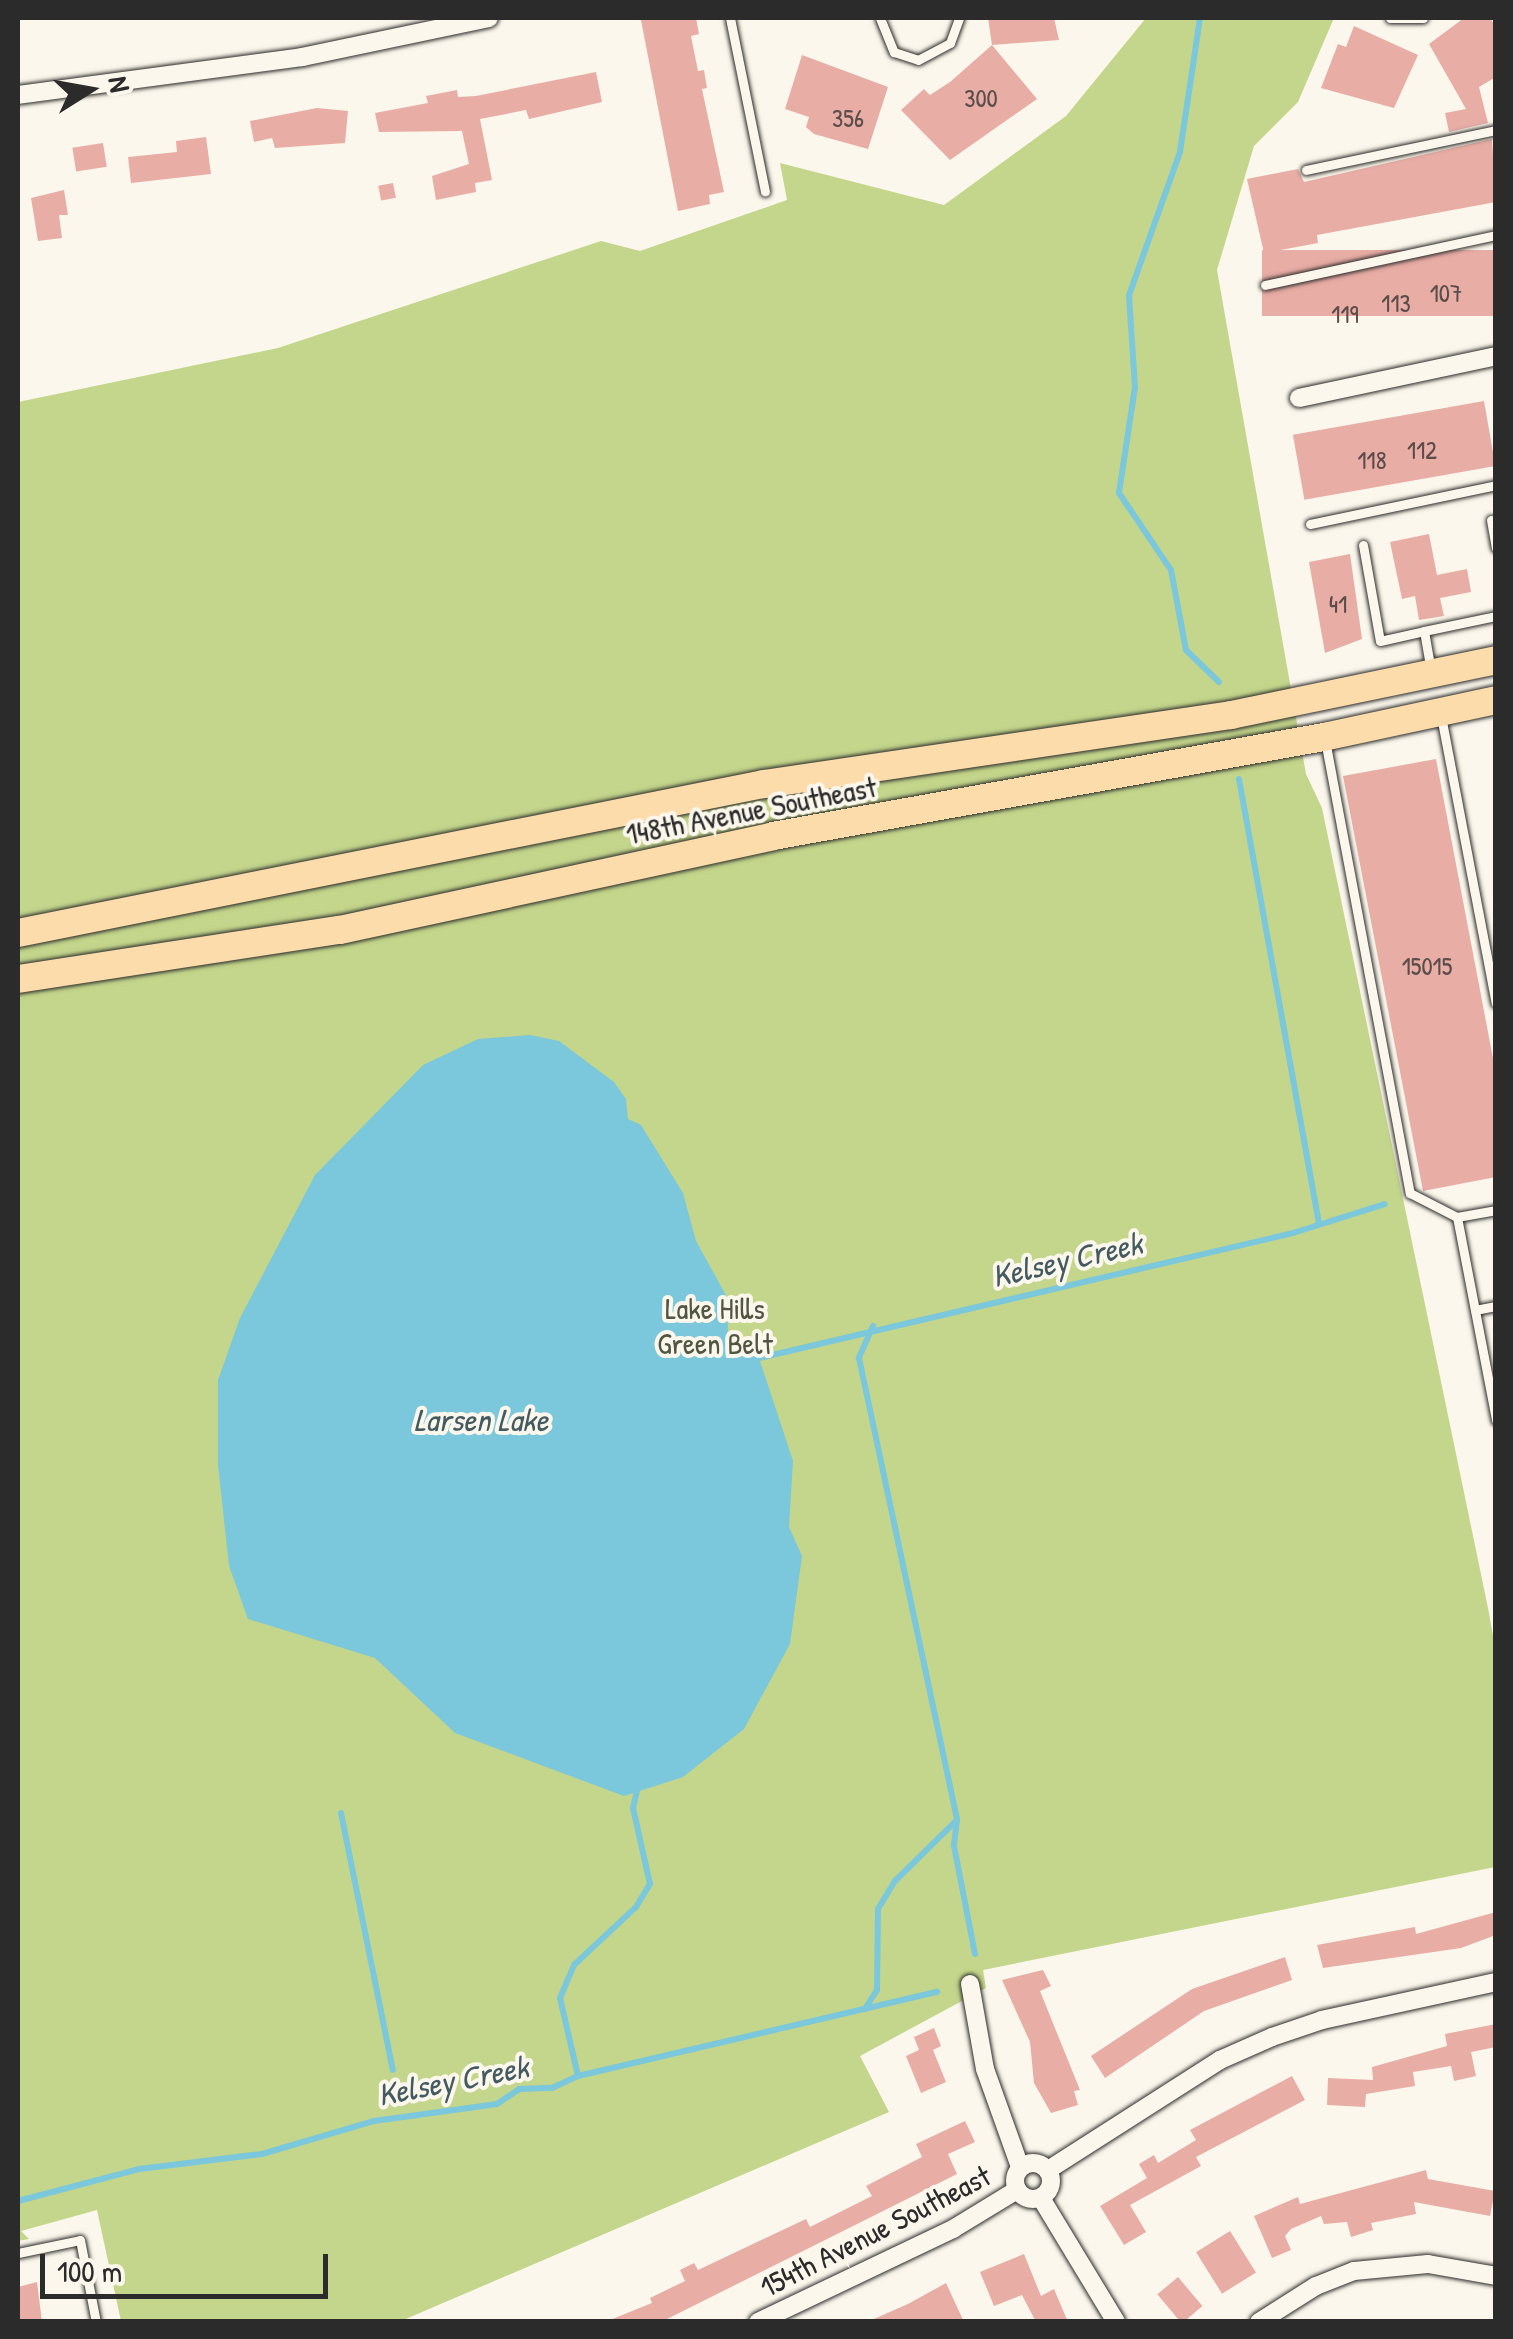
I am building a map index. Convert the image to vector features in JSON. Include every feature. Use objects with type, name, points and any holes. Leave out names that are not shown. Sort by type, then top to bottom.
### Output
[{"type":"main road","name":"148th Avenue Southeast","points":[[18,933],[223,897],[653,805],[1231,715],[1496,660]]},
{"type":"main road","name":"148th Avenue Southeast","points":[[18,978],[340,930],[934,809],[1324,738],[1496,700]]},
{"type":"main road","points":[[934,809],[917,795],[916,783],[948,760]]},
{"type":"main road","points":[[188,954],[229,938],[236,916],[223,897]]},
{"type":"street","points":[[18,95],[302,57],[489,18]]},
{"type":"street","points":[[1299,398],[1496,356]]},
{"type":"street","points":[[1048,2170],[1220,2060],[1272,2038],[1322,2020],[1496,1982]]},
{"type":"street","points":[[970,1984],[984,2069],[1020,2167],[1017,2190],[1041,2198],[1116,2322]]},
{"type":"street","points":[[1020,2167],[1038,2163],[1048,2170],[1052,2183],[1041,2198]]},
{"type":"street","name":"154th Avenue Southeast","points":[[758,2322],[952,2228],[1017,2190]]},
{"type":"street","points":[[1259,2322],[1316,2286],[1354,2271],[1428,2264],[1496,2276]]},
{"type":"lane","points":[[730,18],[765,191]]},
{"type":"lane","points":[[880,18],[894,52],[918,60],[950,43],[958,18]]},
{"type":"lane","points":[[1390,18],[1424,18]]},
{"type":"lane","points":[[1306,170],[1496,130]]},
{"type":"lane","points":[[1266,285],[1496,236]]},
{"type":"lane","points":[[1310,524],[1496,486]]},
{"type":"lane","points":[[1490,520],[1496,548]]},
{"type":"lane","points":[[1363,544],[1380,641],[1496,616]]},
{"type":"lane","points":[[1424,632],[1431,674]]},
{"type":"lane","points":[[1441,712],[1496,1003]]},
{"type":"lane","points":[[1324,738],[1410,1193],[1457,1217],[1496,1210]]},
{"type":"lane","points":[[1457,1217],[1496,1420]]},
{"type":"lane","points":[[1475,1310],[1496,1306]]},
{"type":"lane","points":[[18,2253],[80,2240],[96,2322]]},
{"type":"green space","name":"Lake Hills Green Belt","points":[[1146,18],[1334,18],[1298,102],[1254,146],[1217,270],[1306,774],[1322,808],[1496,1652],[1495,1867],[983,1970],[986,1988],[860,2056],[889,2112],[401,2321],[121,2321],[97,2210],[21,2231],[29,2239],[18,2241],[18,402],[278,348],[601,241],[640,251],[787,200],[780,163],[944,205],[1066,116]]},
{"type":"water","name":"Larsen Lake","points":[[530,1035],[559,1041],[614,1082],[626,1099],[628,1119],[641,1125],[683,1193],[696,1241],[727,1297],[728,1332],[759,1358],[793,1461],[789,1527],[802,1556],[790,1644],[744,1729],[683,1777],[624,1796],[455,1733],[375,1658],[248,1619],[229,1566],[218,1465],[218,1380],[240,1318],[315,1175],[423,1065],[478,1039]]},
{"type":"building","points":[[696,18],[699,34],[691,36],[698,71],[704,70],[707,88],[702,89],[724,192],[709,195],[710,204],[678,211],[641,20]]},
{"type":"building","points":[[988,18],[1054,18],[1059,40],[992,45]]},
{"type":"building","points":[[1464,18],[1490,18],[1496,27],[1496,77],[1479,87],[1488,123],[1449,132],[1445,113],[1466,109],[1429,44]]},
{"type":"building","points":[[1354,26],[1418,55],[1394,108],[1321,88],[1338,44],[1346,47]]},
{"type":"building","points":[[992,45],[1037,99],[950,160],[901,110],[924,89],[930,95],[950,82]]},
{"type":"building","points":[[802,55],[888,87],[868,149],[814,134],[806,127],[809,117],[785,109]]},
{"type":"building","points":[[596,72],[602,102],[529,119],[526,110],[480,119],[492,180],[475,183],[476,192],[436,200],[432,176],[469,164],[462,131],[379,132],[375,113],[428,103],[426,96],[457,90],[458,97],[476,96]]},
{"type":"building","points":[[317,108],[348,111],[345,143],[275,148],[272,138],[254,142],[250,121]]},
{"type":"building","points":[[206,137],[211,174],[131,183],[128,157],[177,152],[176,141]]},
{"type":"building","points":[[1492,139],[1496,202],[1317,235],[1318,243],[1264,253],[1247,179],[1298,169],[1304,182]]},
{"type":"building","points":[[103,143],[107,167],[76,172],[72,148]]},
{"type":"building","points":[[393,183],[396,198],[381,201],[378,186]]},
{"type":"building","points":[[64,190],[68,215],[59,215],[62,238],[38,241],[31,198]]},
{"type":"building","points":[[1262,250],[1496,250],[1496,316],[1262,316]]},
{"type":"building","points":[[1484,401],[1495,466],[1304,500],[1293,435]]},
{"type":"building","points":[[1429,534],[1437,575],[1467,569],[1471,592],[1440,598],[1444,616],[1419,620],[1415,596],[1402,599],[1390,542]]},
{"type":"building","points":[[1350,554],[1362,639],[1325,653],[1309,562]]},
{"type":"building","points":[[1436,759],[1496,1074],[1496,1177],[1423,1191],[1343,776]]},
{"type":"building","points":[[1496,1912],[1496,1935],[1461,1948],[1323,1968],[1317,1945],[1415,1927],[1416,1934]]},
{"type":"building","points":[[1285,1957],[1292,1980],[1204,2011],[1105,2078],[1091,2056],[1192,1989]]},
{"type":"building","points":[[1043,1970],[1051,1986],[1040,1991],[1080,2090],[1074,2091],[1078,2105],[1051,2113],[1034,2083],[1030,2042],[1002,1980]]},
{"type":"building","points":[[1496,2024],[1496,2047],[1471,2052],[1476,2076],[1454,2081],[1451,2066],[1413,2072],[1415,2086],[1366,2094],[1365,2107],[1327,2105],[1328,2078],[1373,2080],[1372,2067],[1447,2046],[1445,2034]]},
{"type":"building","points":[[934,2028],[941,2046],[933,2050],[946,2082],[921,2093],[906,2056],[919,2050],[914,2037]]},
{"type":"building","points":[[1292,2076],[1305,2100],[1196,2157],[1201,2166],[1130,2205],[1146,2232],[1124,2245],[1100,2206],[1147,2178],[1139,2164],[1154,2155],[1158,2163],[1196,2140],[1190,2130]]},
{"type":"building","points":[[965,2121],[975,2142],[948,2154],[957,2174],[661,2322],[605,2322],[652,2303],[650,2298],[685,2281],[680,2270],[694,2263],[698,2270],[806,2219],[810,2227],[872,2196],[866,2186],[922,2157],[916,2144]]},
{"type":"building","points":[[1426,2170],[1428,2179],[1495,2191],[1490,2216],[1414,2202],[1416,2214],[1371,2223],[1373,2230],[1351,2237],[1347,2222],[1324,2224],[1321,2216],[1291,2229],[1285,2236],[1291,2250],[1272,2258],[1254,2216],[1298,2197],[1300,2204]]},
{"type":"building","points":[[1230,2231],[1256,2273],[1222,2294],[1196,2252]]},
{"type":"building","points":[[1024,2254],[1041,2296],[1054,2289],[1068,2322],[1036,2322],[1022,2295],[994,2306],[980,2272]]},
{"type":"building","points":[[1178,2277],[1202,2306],[1181,2322],[1157,2294]]},
{"type":"building","points":[[37,2282],[42,2322],[18,2322],[18,2287]]},
{"type":"building","points":[[946,2283],[964,2322],[867,2322],[908,2304]]},
{"type":"waterway","points":[[1200,18],[1180,152],[1129,295],[1135,387],[1119,493],[1171,570],[1186,650],[1219,682]]},
{"type":"waterway","points":[[1239,779],[1319,1223]]},
{"type":"waterway","name":"Kelsey Creek","points":[[759,1358],[1293,1233],[1385,1204]]},
{"type":"waterway","points":[[873,1326],[859,1358],[957,1820],[954,1846],[975,1954]]},
{"type":"waterway","name":"Kelsey Creek","points":[[18,2201],[139,2169],[262,2154],[374,2121],[497,2104],[519,2089],[552,2088],[578,2076],[560,1998],[574,1965],[636,1907],[650,1884],[633,1808],[638,1787]]},
{"type":"waterway","points":[[341,1813],[393,2070]]},
{"type":"waterway","points":[[865,2009],[877,1990],[878,1909],[895,1881],[956,1821]]},
{"type":"waterway","points":[[578,2076],[937,1992]]}]
